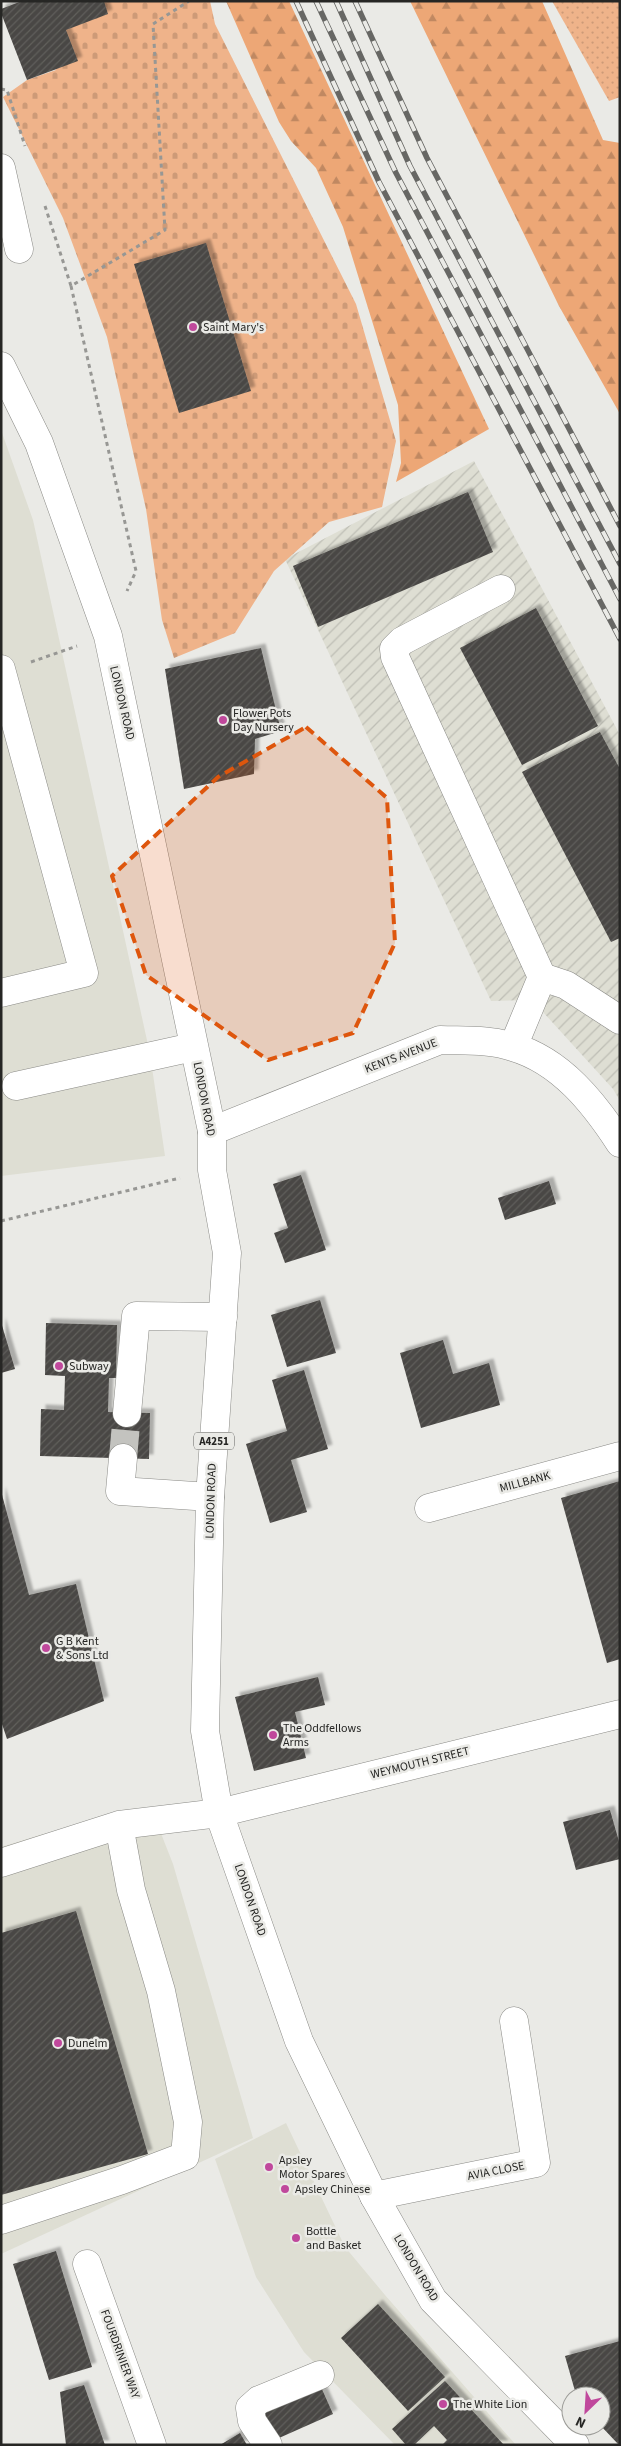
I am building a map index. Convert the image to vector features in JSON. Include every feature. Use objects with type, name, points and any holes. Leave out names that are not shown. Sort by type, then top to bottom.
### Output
[{"type":"main road","points":[[2,169],[19,249]]},
{"type":"main road","name":"LONDON ROAD","points":[[1,366],[39,443],[108,636],[212,1131],[212,1170],[227,1253],[210,1498],[206,1730],[219,1813],[299,2041],[374,2196],[433,2300],[569,2443]]},
{"type":"main road","points":[[502,589],[402,641],[394,649],[395,657],[542,977],[566,985],[620,1020]]},
{"type":"main road","points":[[1,993],[84,973],[2,670]]},
{"type":"main road","points":[[513,1046],[542,977]]},
{"type":"main road","name":"KENTS AVENUE","points":[[212,1131],[440,1040],[480,1041],[513,1046],[538,1058],[564,1075],[599,1111],[620,1143]]},
{"type":"main road","points":[[16,1086],[193,1047]]},
{"type":"main road","points":[[127,1412],[136,1316],[223,1317]]},
{"type":"main road","name":"MILLBANK","points":[[429,1508],[620,1456]]},
{"type":"main road","points":[[123,1458],[120,1491],[210,1498]]},
{"type":"main road","name":"WEYMOUTH STREET","points":[[1,1864],[119,1825],[219,1813],[620,1714]]},
{"type":"main road","points":[[1,2220],[122,2180],[185,2156],[188,2122],[161,1991],[131,1890],[119,1825]]},
{"type":"main road","name":"AVIA CLOSE","points":[[374,2196],[536,2163],[514,2021]]},
{"type":"main road","name":"FOURDRINIER WAY","points":[[87,2264],[152,2445]]},
{"type":"main road","points":[[268,2445],[252,2421],[250,2408],[259,2400],[320,2375]]},
{"type":"path","points":[[71,286],[165,230],[154,24],[189,1]]},
{"type":"path","points":[[1,89],[7,90],[28,155]]},
{"type":"path","points":[[2,670],[108,636],[136,571],[71,286],[43,202]]},
{"type":"path","points":[[1,1221],[212,1170]]},
{"type":"highlighted area","points":[[306,727],[387,798],[395,943],[353,1033],[268,1060],[146,975],[112,876],[218,777]]},
{"type":"shaded area","points":[[1,430],[33,520],[150,1054],[165,1156],[1,1176]]},
{"type":"shaded area","points":[[474,461],[620,735],[620,1101],[613,1089],[532,1000],[491,1001],[285,559]]},
{"type":"shaded area","points":[[151,1808],[173,1864],[253,2138],[1,2254],[1,1847],[40,1835]]},
{"type":"shaded area","points":[[286,2123],[345,2247],[516,2445],[395,2445],[304,2352],[256,2277],[215,2159]]},
{"type":"green space","points":[[106,1],[210,1],[215,24],[356,304],[396,441],[382,507],[329,522],[274,571],[235,633],[174,658],[162,620],[146,509],[107,337],[63,218],[3,97],[27,80],[56,70],[35,21]]},
{"type":"green space","points":[[226,1],[289,1],[489,429],[396,482],[401,463],[398,405],[343,227],[316,168],[291,141],[279,122]]},
{"type":"green space","points":[[410,1],[542,1],[603,140],[620,143],[620,414],[559,306]]},
{"type":"green space","points":[[552,1],[620,1],[620,97],[609,101]]},
{"type":"building","points":[[22,1],[104,1],[108,14],[66,30],[78,61],[27,80],[1,13],[1,9]]},
{"type":"building","name":"Saint Mary's","points":[[206,243],[251,391],[179,413],[134,264]]},
{"type":"building","points":[[468,492],[493,552],[318,627],[293,566]]},
{"type":"building","points":[[536,608],[598,726],[522,765],[460,648]]},
{"type":"building","points":[[261,648],[281,731],[255,739],[254,774],[184,789],[165,669]]},
{"type":"building","points":[[600,732],[620,769],[620,938],[611,942],[522,772]]},
{"type":"building","points":[[301,1175],[326,1250],[285,1263],[274,1233],[288,1228],[273,1184]]},
{"type":"building","points":[[549,1181],[556,1204],[505,1220],[498,1198]]},
{"type":"building","points":[[320,1300],[336,1353],[287,1367],[271,1315]]},
{"type":"building","points":[[1,1322],[15,1369],[1,1373]]},
{"type":"building","points":[[46,1323],[117,1325],[116,1378],[109,1378],[108,1412],[150,1413],[149,1459],[40,1456],[41,1409],[64,1410],[65,1376],[45,1375]]},
{"type":"building","points":[[443,1340],[453,1374],[489,1363],[500,1405],[421,1428],[400,1353]]},
{"type":"building","points":[[304,1370],[328,1449],[291,1460],[307,1512],[270,1523],[246,1444],[287,1431],[272,1380]]},
{"type":"building","points":[[620,1481],[620,1659],[607,1663],[561,1498]]},
{"type":"building","name":"G B Kent & Sons Ltd","points":[[1,1491],[29,1595],[76,1584],[104,1701],[7,1739],[1,1721]]},
{"type":"building","name":"The Oddfellows Arms","points":[[318,1677],[325,1705],[295,1712],[306,1758],[254,1771],[235,1697]]},
{"type":"building","points":[[610,1810],[620,1845],[620,1859],[576,1870],[563,1822]]},
{"type":"building","name":"Dunelm","points":[[76,1911],[148,2154],[1,2195],[1,1933]]},
{"type":"building","points":[[56,2251],[92,2367],[49,2380],[13,2264]]},
{"type":"building","points":[[378,2304],[445,2377],[408,2411],[341,2338]]},
{"type":"building","points":[[620,2341],[620,2443],[618,2444],[610,2436],[611,2386],[574,2386],[565,2356]]},
{"type":"building","name":"The White Lion","points":[[445,2381],[504,2445],[442,2445],[447,2440],[434,2426],[414,2445],[406,2445],[392,2429]]},
{"type":"building","points":[[84,2385],[105,2445],[66,2445],[60,2392]]},
{"type":"building","points":[[321,2387],[333,2414],[270,2442],[258,2415]]},
{"type":"building","points":[[240,2433],[247,2445],[220,2445]]},
{"type":"tunnel","points":[[123,1458],[127,1413]]},
{"type":"railway","points":[[296,1],[379,182],[620,639]]},
{"type":"railway","points":[[316,1],[396,173],[620,599]]},
{"type":"railway","points":[[336,1],[410,166],[620,564]]},
{"type":"railway","points":[[355,1],[427,158],[620,526]]},
{"type":"place","name":"Saint Mary's","points":[[193,327]]},
{"type":"place","name":"Flower Pots Day Nursery","points":[[223,720]]},
{"type":"place","name":"Subway","points":[[59,1366]]},
{"type":"place","name":"G B Kent & Sons Ltd","points":[[46,1648]]},
{"type":"place","name":"The Oddfellows Arms","points":[[273,1735]]},
{"type":"place","name":"Dunelm","points":[[58,2043]]},
{"type":"place","name":"Apsley Motor Spares","points":[[269,2167]]},
{"type":"place","name":"Apsley Chinese","points":[[285,2189]]},
{"type":"place","name":"Bottle and Basket","points":[[296,2238]]},
{"type":"place","name":"The White Lion","points":[[443,2404]]}]
